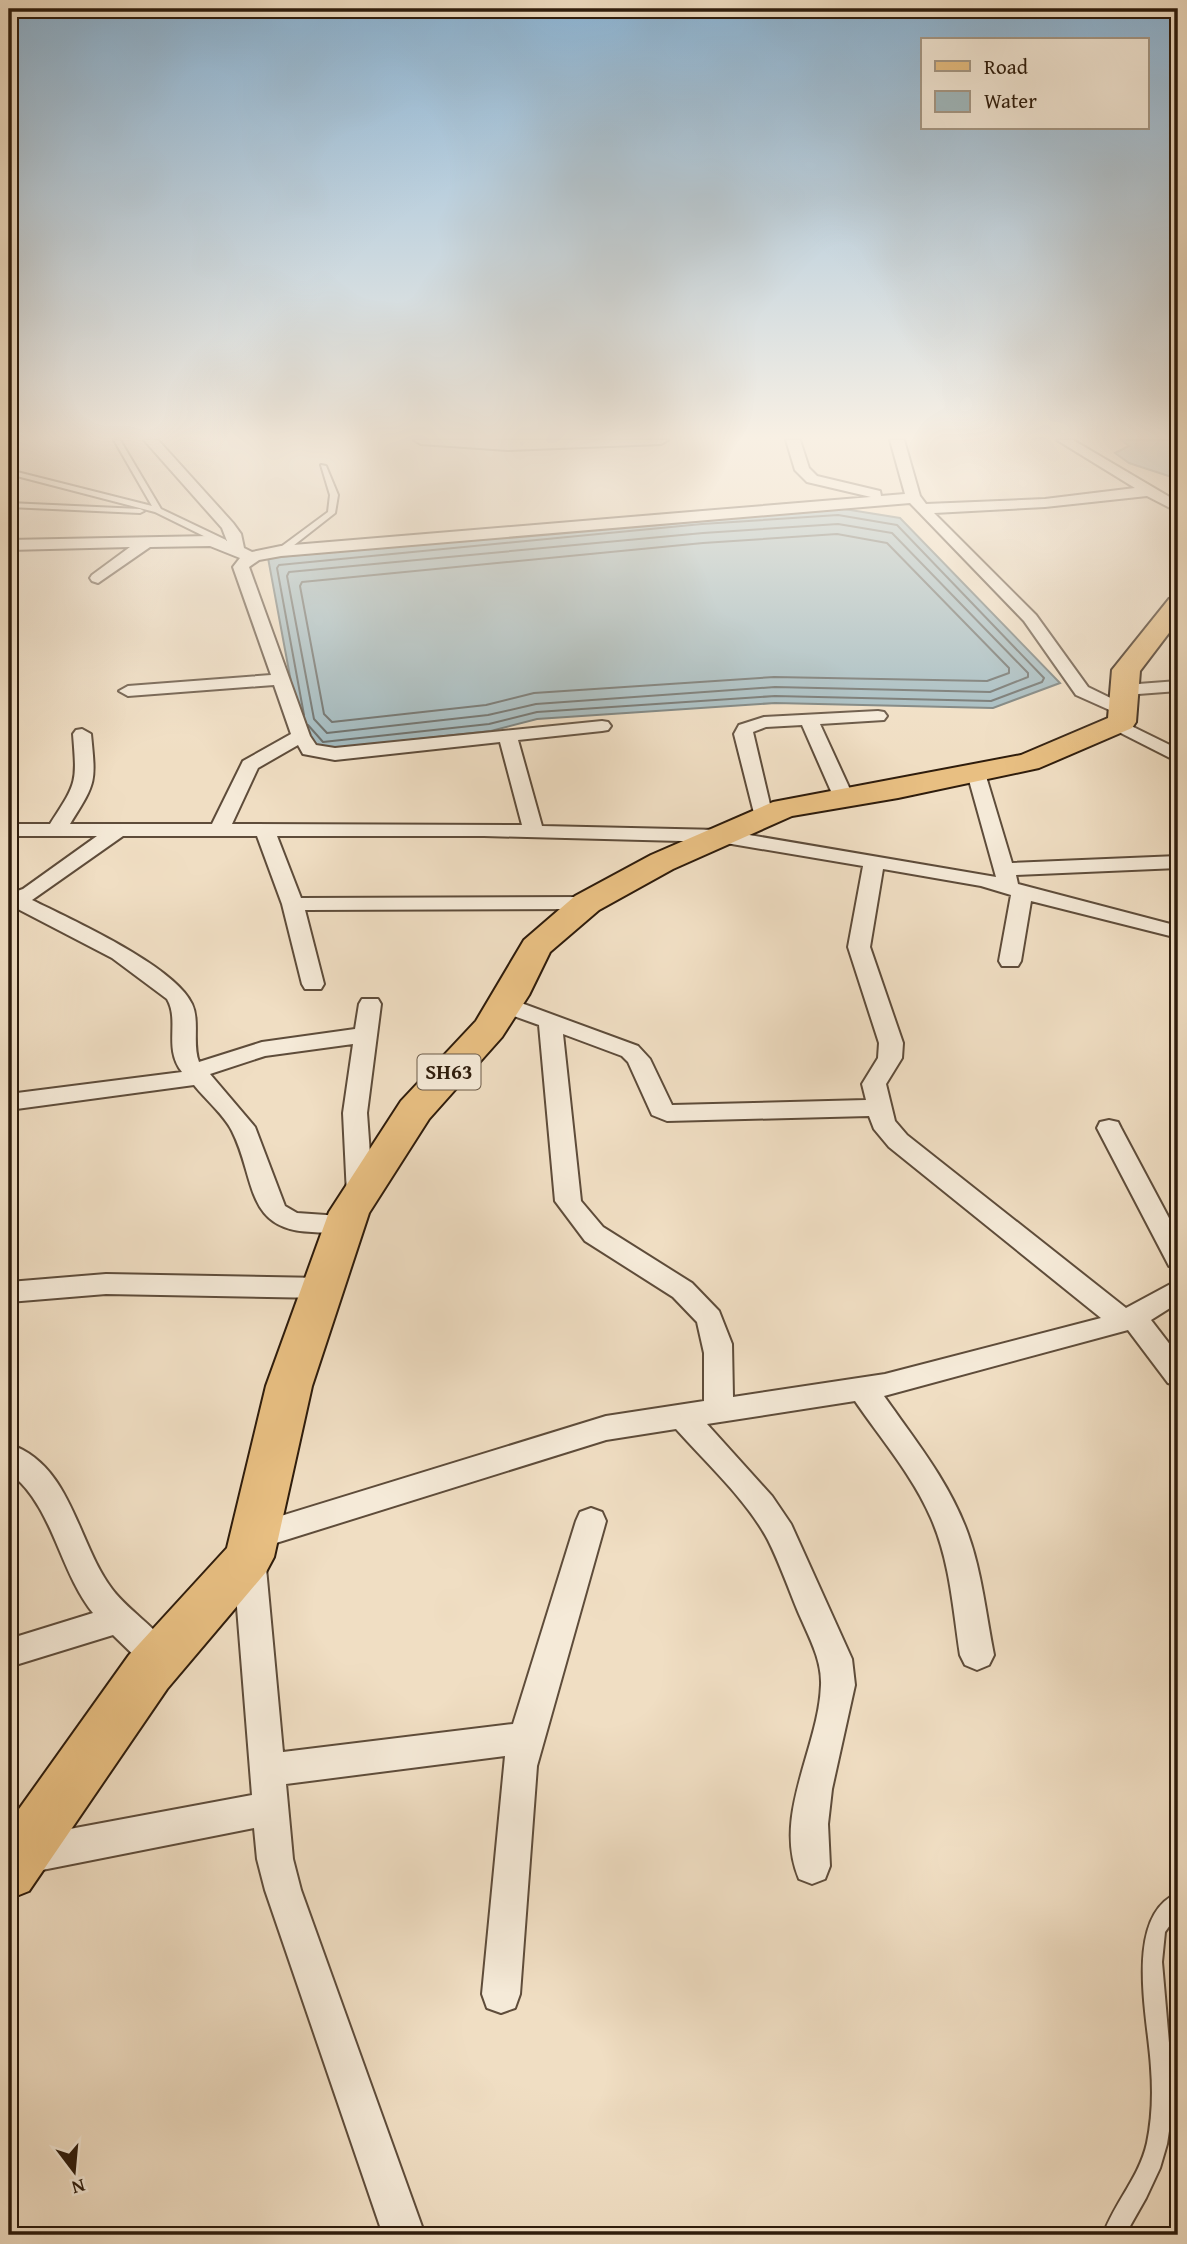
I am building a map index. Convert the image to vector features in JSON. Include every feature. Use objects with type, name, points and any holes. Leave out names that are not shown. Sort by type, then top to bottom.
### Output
[{"type":"main road","points":[[1122,708],[1126,670],[1178,604]]},
{"type":"main road","name":"SH63","points":[[14,1864],[160,1659],[251,1547],[289,1386],[353,1209],[415,1110],[489,1029],[505,1006],[536,947],[587,903],[662,862],[784,808],[1030,762],[1122,708]]},
{"type":"street","points":[[98,578],[143,545]]},
{"type":"street","points":[[221,545],[239,551],[281,551],[362,545]]},
{"type":"street","points":[[237,545],[241,567],[301,736],[310,750],[335,754],[602,726]]},
{"type":"street","points":[[955,545],[1030,618],[1082,691],[1122,708],[1178,757]]},
{"type":"street","points":[[128,691],[281,679]]},
{"type":"street","points":[[1122,708],[1178,686]]},
{"type":"street","points":[[763,817],[743,734],[745,729],[764,722],[878,716]]},
{"type":"street","points":[[810,720],[844,798]]},
{"type":"street","points":[[56,830],[83,787],[86,776],[82,734]]},
{"type":"street","points":[[219,830],[250,765],[301,736]]},
{"type":"street","points":[[508,736],[534,831]]},
{"type":"street","points":[[976,773],[1012,882],[1010,961]]},
{"type":"street","points":[[9,830],[534,831],[720,836],[984,880],[1012,882],[1178,862]]},
{"type":"street","points":[[12,901],[30,893],[118,830]]},
{"type":"street","points":[[265,830],[293,904],[313,984]]},
{"type":"street","points":[[874,862],[859,947],[891,1043],[890,1058],[874,1084],[883,1123],[898,1142],[1128,1319],[1178,1376]]},
{"type":"street","points":[[1012,882],[1178,932]]},
{"type":"street","points":[[12,901],[120,953],[175,995],[184,1015],[183,1051],[197,1074],[243,1127],[274,1210],[280,1218],[291,1221],[353,1209],[355,1113],[370,1004]]},
{"type":"street","points":[[293,904],[587,903]]},
{"type":"street","points":[[505,1006],[631,1051],[638,1059],[661,1109],[667,1113],[879,1108]]},
{"type":"street","points":[[550,1021],[568,1201],[579,1219],[596,1236],[692,1297],[707,1314],[716,1334],[719,1410]]},
{"type":"street","points":[[9,1102],[197,1074],[262,1049],[365,1035]]},
{"type":"street","points":[[1109,1128],[1178,1259]]},
{"type":"street","points":[[9,1292],[106,1284],[323,1287]]},
{"type":"street","points":[[404,2235],[283,1890],[275,1859],[251,1547],[577,1436],[682,1415],[863,1389],[1128,1319],[1178,1290]]},
{"type":"street","points":[[863,1389],[933,1493],[946,1518],[956,1544],[977,1655]]},
{"type":"street","points":[[682,1415],[761,1505],[780,1533],[835,1659],[838,1685],[814,1789],[810,1824],[812,1866]]},
{"type":"street","points":[[9,1456],[29,1469],[48,1490],[92,1586],[103,1603],[160,1659]]},
{"type":"street","points":[[501,1994],[520,1766],[591,1521]]},
{"type":"street","points":[[9,1653],[120,1619]]},
{"type":"street","points":[[267,1769],[526,1738]]},
{"type":"street","points":[[14,1864],[270,1808]]},
{"type":"lane","points":[[227,545],[239,551]]},
{"type":"lane","points":[[281,551],[289,545]]},
{"type":"lane","points":[[1113,2235],[1142,2182],[1157,2146],[1163,2105],[1154,1972],[1155,1933],[1172,1905],[1178,1902]]},
{"type":"water","points":[[408,545],[926,545],[1060,683],[993,708],[775,703],[537,719],[491,731],[318,750],[299,725],[268,558]]}]
